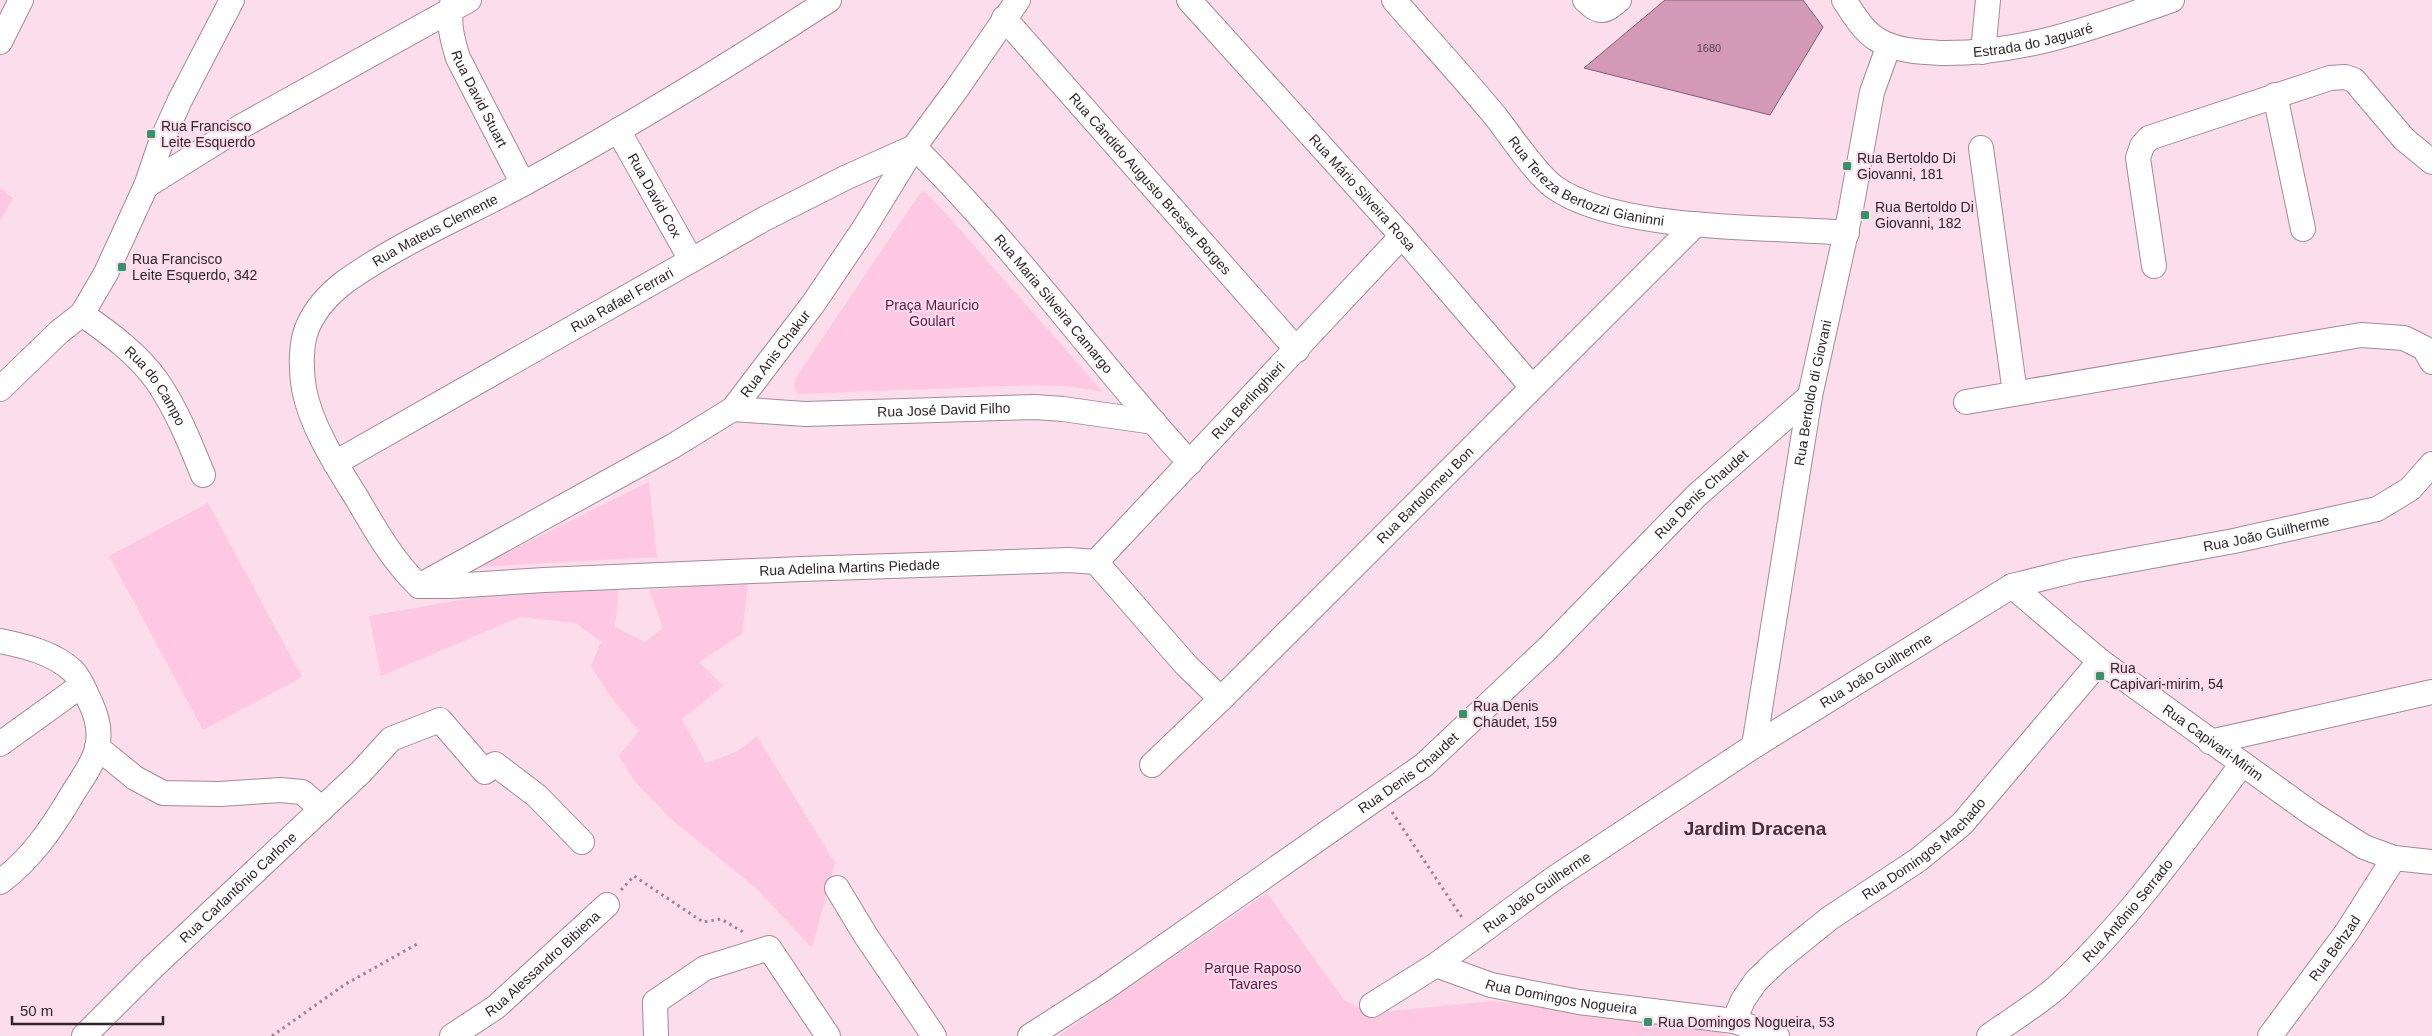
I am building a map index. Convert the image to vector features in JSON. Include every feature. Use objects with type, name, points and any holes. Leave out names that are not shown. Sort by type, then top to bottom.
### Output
[{"type":"street","points":[[0,42],[21,0]]},
{"type":"street","points":[[0,389],[59,332],[82,314],[106,273],[146,186],[161,142],[180,100],[232,0]]},
{"type":"street","name":"Rua Mateus Clemente","points":[[419,586],[392,556],[335,463],[317,427],[304,390],[304,341],[307,328],[314,314],[326,298],[371,264],[522,184],[618,130],[733,62],[829,0]]},
{"type":"street","name":"Rua Mário Silveira Rosa","points":[[1190,0],[1402,236],[1532,387]]},
{"type":"street","name":"Rua Tereza Bertozzi Gianinni","points":[[1394,0],[1552,186],[1570,197],[1593,205],[1657,219],[1696,224],[1847,233]]},
{"type":"street","points":[[1585,0],[1593,9],[1608,10],[1619,0]]},
{"type":"street","points":[[1844,0],[1868,32],[1889,45]]},
{"type":"street","points":[[1983,52],[1988,0]]},
{"type":"street","name":"Estrada do Jaguaré","points":[[1889,45],[1924,52],[1983,52],[2060,38],[2089,30],[2172,0]]},
{"type":"street","points":[[146,186],[242,126],[457,3]]},
{"type":"street","name":"Rua David Stuart","points":[[457,3],[451,37],[458,58],[522,184]]},
{"type":"street","name":"Rua Anis Chakur","points":[[419,586],[673,446],[733,409],[812,304],[863,230],[914,147],[956,90],[1011,9]]},
{"type":"street","name":"Rua Cândido Augusto Bresser Borges","points":[[1011,9],[1297,350]]},
{"type":"street","name":"Rua Bertoldo di Giovani","points":[[1754,746],[1810,396],[1847,233],[1872,92],[1889,45]]},
{"type":"street","points":[[2154,266],[2138,158],[2142,146],[2149,138],[2275,95],[2330,78],[2345,77],[2354,80],[2404,139],[2432,162]]},
{"type":"street","points":[[2275,95],[2303,229]]},
{"type":"street","name":"Rua David Cox","points":[[618,130],[691,260]]},
{"type":"street","name":"Rua Rafael Ferrari","points":[[335,463],[691,260],[845,178],[914,147]]},
{"type":"street","name":"Rua Maria Silveira Camargo","points":[[914,147],[960,191],[1094,353],[1190,463]]},
{"type":"street","points":[[1981,148],[2016,393]]},
{"type":"street","name":"Rua Bartolomeu Bon","points":[[1152,765],[1221,699],[1696,224]]},
{"type":"street","name":"Rua Berlinghieri","points":[[1096,562],[1402,236]]},
{"type":"street","name":"Rua do Campo","points":[[82,314],[114,337],[156,380],[187,436],[202,475]]},
{"type":"street","points":[[1966,402],[2361,335],[2404,338],[2424,348],[2432,362]]},
{"type":"street","name":"Rua Denis Chaudet","points":[[1030,1036],[1055,1029],[1105,988],[1381,797],[1424,765],[1548,648],[1696,496],[1810,396]]},
{"type":"street","name":"Rua José David Filho","points":[[733,409],[805,414],[1035,408],[1063,409],[1154,422]]},
{"type":"street","name":"Rua João Guilherme","points":[[1372,1005],[1436,964],[1556,877],[1754,746],[2012,586],[2076,570],[2234,541],[2377,509],[2410,489],[2432,464]]},
{"type":"street","name":"Rua Adelina Martins Piedade","points":[[419,586],[810,568],[1069,560],[1096,562]]},
{"type":"street","points":[[1096,562],[1186,665],[1221,699]]},
{"type":"street","name":"Rua Capivari-Mirim","points":[[2012,586],[2100,662],[2311,813],[2364,847],[2394,858],[2432,862]]},
{"type":"street","points":[[0,640],[26,647],[57,660],[74,672],[82,685],[96,718],[100,736],[96,753],[65,806],[37,847],[12,873],[0,882]]},
{"type":"street","name":"Rua Domingos Machado","points":[[1734,1021],[1743,1000],[1756,981],[1778,960],[1830,918],[1918,860],[1962,824],[2100,662]]},
{"type":"street","points":[[0,744],[82,685]]},
{"type":"street","points":[[2210,742],[2432,692]]},
{"type":"street","name":"Rua Carlantônio Carlone","points":[[84,1036],[152,967],[361,772],[391,739],[440,720],[484,772],[495,764],[537,796],[582,842]]},
{"type":"street","points":[[97,747],[135,778],[163,793],[220,794],[280,790],[302,792],[322,809]]},
{"type":"street","name":"Rua Antônio Serrado","points":[[1989,1036],[2055,989],[2101,944],[2181,847],[2242,764]]},
{"type":"street","name":"Rua Behzad","points":[[2270,1036],[2347,932],[2394,858]]},
{"type":"street","points":[[837,888],[866,936],[934,1036]]},
{"type":"street","name":"Rua Alessandro Bibiena","points":[[452,1036],[496,1007],[607,905]]},
{"type":"street","points":[[656,1036],[655,1002],[705,968],[769,948],[828,1036]]},
{"type":"street","name":"Rua Domingos Nogueira","points":[[1436,964],[1491,985],[1578,1002],[1734,1021],[1777,1036]]},
{"type":"path","points":[[1381,797],[1409,835],[1474,936]]},
{"type":"path","points":[[607,905],[634,876],[703,922],[721,919],[769,948]]},
{"type":"path","points":[[272,1036],[344,985],[417,944]]},
{"type":"green space","points":[[0,188],[13,198],[0,221]]},
{"type":"green space","name":"Praça Maurício Goulart","points":[[924,191],[1103,392],[1067,386],[1031,385],[798,394],[794,387],[795,379],[919,195]]},
{"type":"green space","points":[[649,482],[657,557],[477,567]]},
{"type":"green space","points":[[208,503],[302,677],[203,730],[109,556]]},
{"type":"green space","points":[[748,582],[742,634],[699,662],[723,686],[682,719],[706,763],[738,751],[757,736],[835,863],[812,948],[756,888],[671,819],[635,782],[619,756],[639,731],[610,696],[591,666],[601,642],[576,623],[520,617],[381,676],[369,616],[477,597],[619,586],[615,627],[645,642],[663,628],[649,590]]},
{"type":"green space","name":"Parque Raposo Tavares","points":[[1267,893],[1344,1000],[1370,1013],[1493,1001],[1688,1022],[1730,1036],[1058,1036]]},
{"type":"building","points":[[1665,0],[1803,0],[1823,27],[1770,115],[1584,68]]},
{"type":"place","name":"Rua Francisco Leite Esquerdo","points":[[151,134]]},
{"type":"place","name":"Rua Bertoldo Di Giovanni, 181","points":[[1847,166]]},
{"type":"place","name":"Rua Bertoldo Di Giovanni, 182","points":[[1865,215]]},
{"type":"place","name":"Rua Francisco Leite Esquerdo, 342","points":[[122,267]]},
{"type":"place","name":"Rua Capivari-mirim, 54","points":[[2100,676]]},
{"type":"place","name":"Rua Denis Chaudet, 159","points":[[1463,714]]},
{"type":"place","name":"Rua Domingos Nogueira, 53","points":[[1648,1022]]},
{"type":"district","name":"Jardim Dracena","points":[[1755,828]]}]
